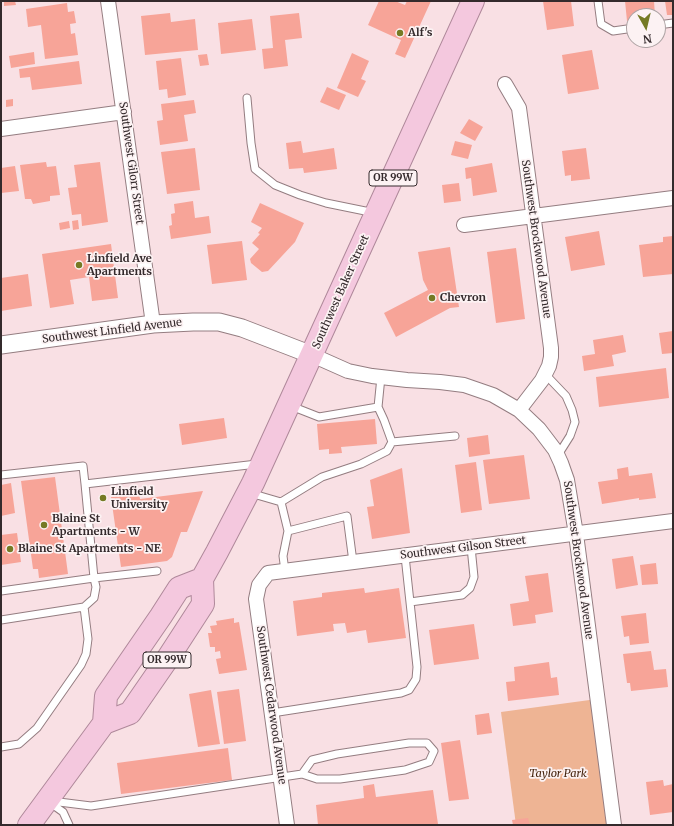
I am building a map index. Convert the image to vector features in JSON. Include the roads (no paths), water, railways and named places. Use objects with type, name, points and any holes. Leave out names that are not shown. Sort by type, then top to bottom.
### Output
[{"type":"highway","name":"Southwest Baker Street","points":[[202,579],[248,493],[289,406],[473,1]]},
{"type":"highway","name":"OR 99W","points":[[202,579],[203,604],[168,658],[130,712],[104,723],[106,696],[179,588],[202,579]]},
{"type":"highway","points":[[29,825],[104,723]]},
{"type":"street","name":"Southwest Gilorr Street","points":[[108,1],[153,324]]},
{"type":"street","name":"Southwest Brockwood Avenue","points":[[505,84],[519,108],[551,348],[549,366],[542,380],[519,410],[539,429],[555,450],[567,480],[576,534],[614,825]]},
{"type":"street","points":[[1,128],[124,112]]},
{"type":"street","points":[[464,225],[673,198]]},
{"type":"street","name":"Southwest Linfield Avenue","points":[[1,345],[153,324],[219,322],[242,328],[312,355],[348,371],[381,378],[464,385],[493,395],[519,410]]},
{"type":"street","name":"Southwest Gilson Street","points":[[258,585],[268,573],[673,521]]},
{"type":"street","name":"Southwest Cedarwood Avenue","points":[[258,585],[256,599],[287,825]]},
{"type":"lane","points":[[598,1],[601,24],[613,31],[626,29]]},
{"type":"lane","points":[[247,98],[255,169],[275,185],[300,195],[326,203],[377,213]]},
{"type":"lane","points":[[545,374],[566,396],[575,422],[570,436],[558,455]]},
{"type":"lane","points":[[248,493],[281,502],[322,477],[361,464],[387,451],[392,442],[378,407],[381,378]]},
{"type":"lane","points":[[289,406],[319,417],[378,407]]},
{"type":"lane","points":[[392,442],[455,436]]},
{"type":"lane","points":[[85,484],[262,463]]},
{"type":"lane","points":[[1,475],[83,466],[96,587],[94,598],[84,607],[1,620]]},
{"type":"lane","points":[[281,502],[288,531],[283,556],[285,571]]},
{"type":"lane","points":[[288,531],[347,516],[353,562]]},
{"type":"lane","points":[[410,602],[462,595],[470,588],[474,577],[471,547]]},
{"type":"lane","points":[[272,713],[401,693],[409,690],[416,679],[417,667],[405,556]]},
{"type":"lane","points":[[1,591],[157,571]]},
{"type":"lane","points":[[1,747],[19,744],[37,728],[82,665],[86,654],[88,638],[84,607]]},
{"type":"lane","points":[[47,800],[90,806],[302,774],[317,779],[340,779],[405,770],[429,762],[434,751],[427,743],[409,743],[336,754],[312,760],[302,774]]},
{"type":"lane","points":[[47,800],[63,812],[69,825]]},
{"type":"place","name":"Alf's","points":[[400,33]]},
{"type":"place","name":"Linfield Ave Apartments","points":[[79,265]]},
{"type":"place","name":"Chevron","points":[[432,298]]},
{"type":"place","name":"Linfield University","points":[[103,498]]},
{"type":"place","name":"Blaine St Apartments - W","points":[[44,525]]},
{"type":"place","name":"Blaine St Apartments - NE","points":[[10,549]]},
{"type":"park label","name":"Taylor Park","points":[[558,774]]}]
